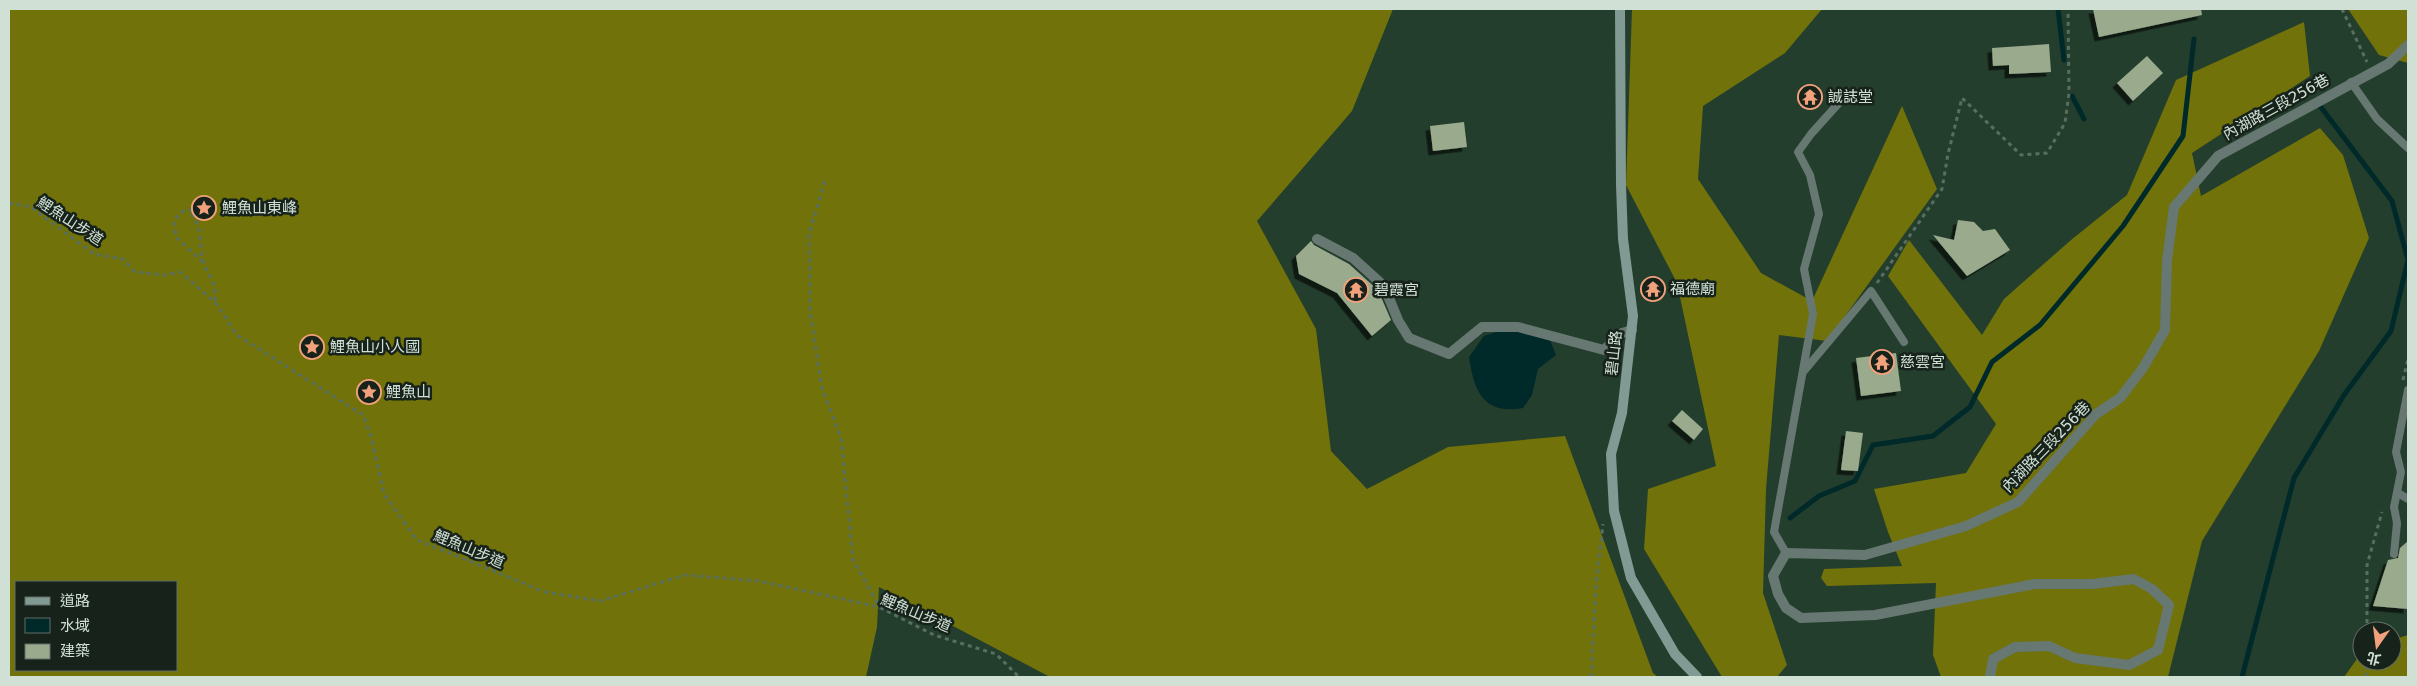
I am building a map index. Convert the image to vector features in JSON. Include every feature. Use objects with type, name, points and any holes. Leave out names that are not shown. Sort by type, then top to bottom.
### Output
[{"type":"street","name":"碧山路","points":[[1620,9],[1620,185],[1623,239],[1633,316],[1622,413],[1611,454],[1614,511],[1631,578],[1675,654],[1697,677]]},
{"type":"street","name":"內湖路三段256巷","points":[[1786,553],[1865,554],[1966,526],[2018,502],[2096,414],[2120,398],[2143,368],[2165,330],[2167,261],[2174,207],[2218,156],[2351,82],[2388,64],[2408,45]]},
{"type":"street","points":[[1317,239],[1353,258],[1384,286],[1398,320],[1409,338],[1449,354],[1482,327],[1518,328],[1604,350],[1622,333],[1632,330]]},
{"type":"street","points":[[1786,553],[1773,576],[1778,594],[1786,608],[1801,618],[1875,615],[2034,584],[2092,584],[2134,579],[2152,590],[2169,605],[2158,650],[2130,666],[2075,658],[2049,646],[2015,647],[1993,659],[1990,677]]},
{"type":"lane","points":[[2351,82],[2377,119],[2408,148]]},
{"type":"lane","points":[[1786,553],[1774,532],[1813,314],[1804,269],[1819,214],[1810,175],[1798,152],[1811,134],[1838,104]]},
{"type":"lane","points":[[1802,373],[1871,291],[1904,342]]},
{"type":"lane","points":[[2394,554],[2397,523],[2394,508],[2401,472],[2396,452],[2408,390]]},
{"type":"lane","points":[[2398,493],[2408,499]]},
{"type":"path","points":[[1871,291],[1942,189],[1948,154],[1962,98],[2021,155],[2047,153],[2065,123],[2069,93],[2068,9]]},
{"type":"path","points":[[2342,9],[2372,72]]},
{"type":"path","points":[[825,181],[809,234],[810,311],[822,388],[841,438],[853,560],[879,606]]},
{"type":"path","name":"鯉魚山步道","points":[[9,203],[30,207],[94,254],[123,259],[135,272],[164,275],[180,272],[215,302],[238,335],[364,415],[371,436],[384,494],[418,540],[545,592],[600,601],[685,575],[759,581],[879,606],[934,635],[996,654],[1019,677]]},
{"type":"path","points":[[203,262],[199,224],[192,215],[208,208],[182,211],[174,220],[176,237],[203,262],[216,286],[215,302]]},
{"type":"path","points":[[1591,677],[1596,586],[1604,520]]},
{"type":"shaded area","points":[[9,9],[1393,9],[1352,111],[1257,221],[1316,329],[1331,451],[1367,489],[1448,447],[1565,436],[1653,673],[1658,677],[1050,677],[879,587],[877,627],[866,677],[9,677]]},
{"type":"shaded area","points":[[1632,9],[1822,9],[1785,53],[1703,106],[1698,179],[1761,273],[1812,301],[1902,106],[1937,189],[1827,341],[1779,335],[1766,489],[1763,593],[1787,665],[1777,677],[1722,677],[1644,549],[1648,489],[1716,466],[1677,283],[1626,185]]},
{"type":"shaded area","points":[[2348,9],[2408,9],[2408,63],[2379,55]]},
{"type":"shaded area","points":[[2304,22],[2310,76],[2192,153],[2201,196],[2320,128],[2343,155],[2369,238],[2319,351],[2202,541],[2168,677],[1941,677],[1933,655],[1936,583],[1827,586],[1821,578],[1824,569],[1902,566],[1888,532],[1874,489],[1966,473],[1996,424],[1888,276],[1909,240],[1982,335],[2004,299],[2071,240],[2127,195],[2176,80]]},
{"type":"shaded area","points":[[2408,635],[2408,677],[2344,677],[2352,666],[2352,671],[2402,671],[2402,637]]},
{"type":"water","points":[[1508,328],[1548,335],[1556,355],[1538,369],[1532,395],[1523,408],[1498,408],[1490,404],[1478,390],[1471,369],[1469,357],[1484,336]]},
{"type":"building","points":[[2093,9],[2201,9],[2202,15],[2099,37]]},
{"type":"building","points":[[2049,44],[2051,72],[2009,74],[2009,65],[1993,66],[1992,48]]},
{"type":"building","points":[[2147,56],[2163,73],[2133,101],[2117,83]]},
{"type":"building","points":[[1464,122],[1467,147],[1433,151],[1430,126]]},
{"type":"building","points":[[1958,220],[1974,222],[1983,231],[1995,229],[2010,250],[1967,276],[1933,235],[1954,240]]},
{"type":"building","name":"碧霞宮","points":[[1311,241],[1314,245],[1349,264],[1378,290],[1391,320],[1372,336],[1337,293],[1299,274],[1296,256]]},
{"type":"building","points":[[1896,353],[1901,391],[1861,396],[1856,358]]},
{"type":"building","points":[[1682,410],[1703,429],[1694,440],[1672,421]]},
{"type":"building","points":[[1846,431],[1863,433],[1858,471],[1841,470]]},
{"type":"building","points":[[2408,541],[2408,609],[2373,606],[2388,560],[2398,558],[2400,548]]},
{"type":"waterway","points":[[2058,9],[2064,60]]},
{"type":"waterway","points":[[1790,518],[1819,496],[1855,481],[1873,445],[1933,436],[1970,407],[1992,362],[2040,325],[2123,226],[2183,136],[2194,39]]},
{"type":"waterway","points":[[2072,96],[2084,119]]},
{"type":"waterway","points":[[2242,677],[2294,478],[2344,395],[2391,331],[2408,260],[2392,201],[2317,102]]},
{"type":"place","name":"誠誌堂","points":[[1810,97]]},
{"type":"place","name":"鯉魚山東峰","points":[[204,208]]},
{"type":"place","name":"福德廟","points":[[1653,289]]},
{"type":"place","name":"碧霞宮","points":[[1356,290]]},
{"type":"place","name":"鯉魚山小人國","points":[[312,347]]},
{"type":"place","name":"慈雲宮","points":[[1882,362]]},
{"type":"place","name":"鯉魚山","points":[[369,392]]}]
